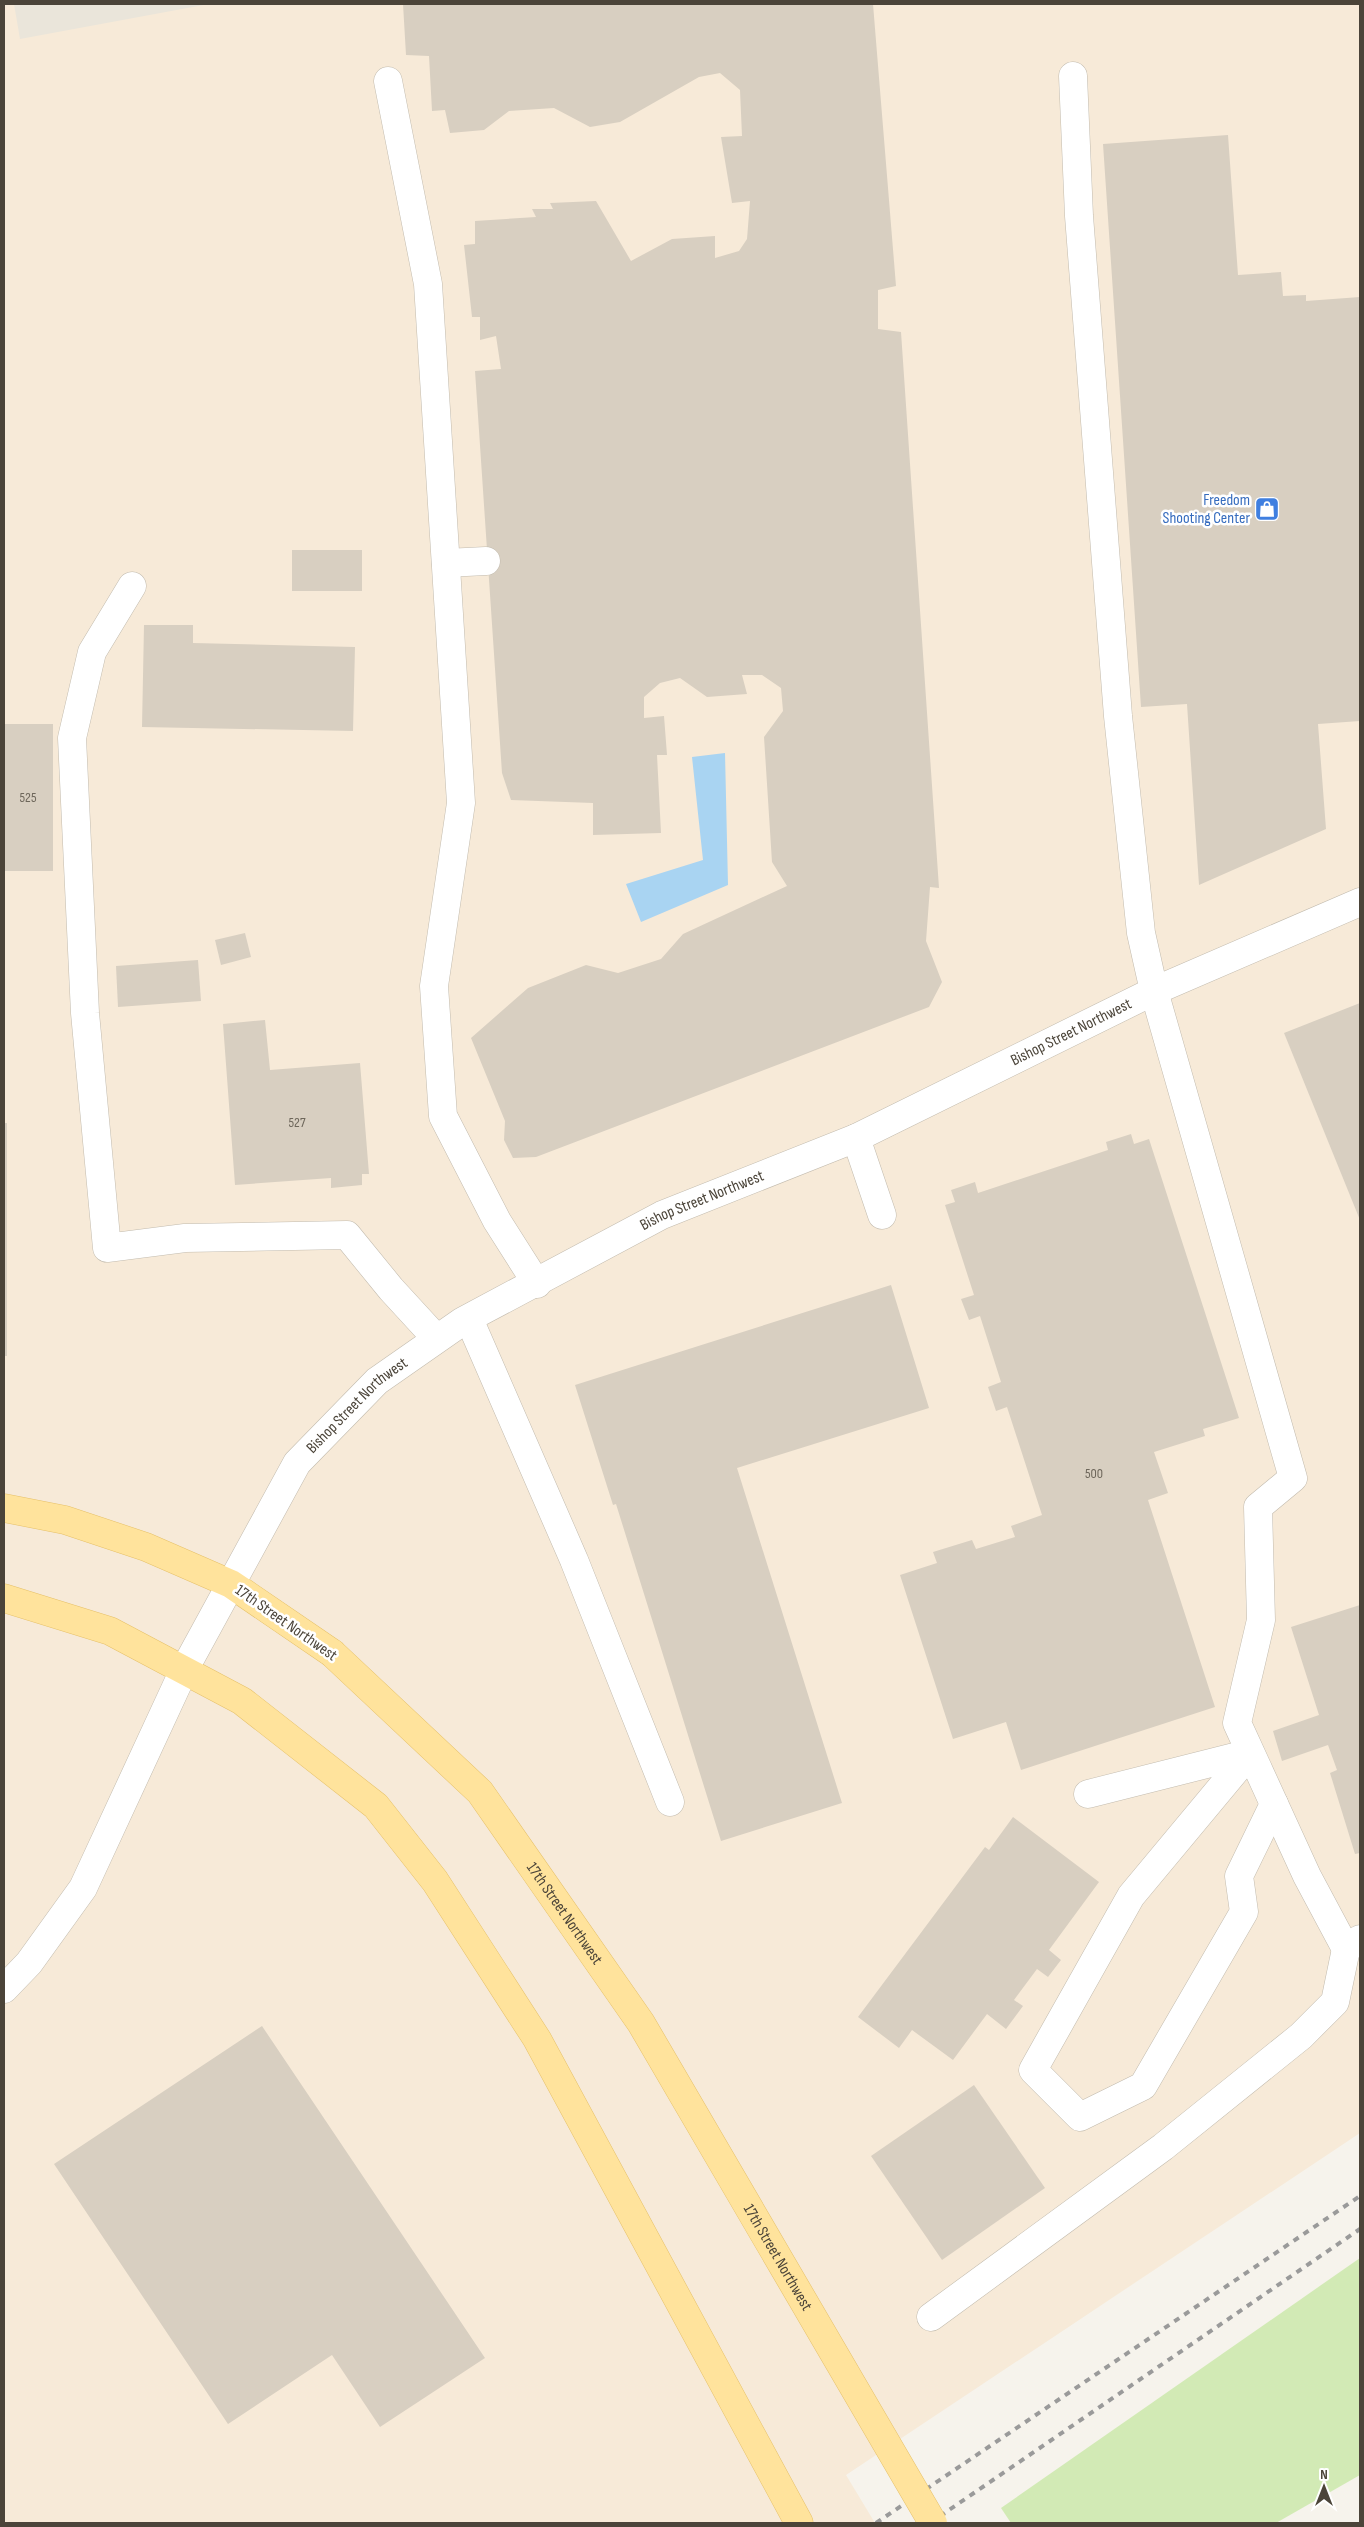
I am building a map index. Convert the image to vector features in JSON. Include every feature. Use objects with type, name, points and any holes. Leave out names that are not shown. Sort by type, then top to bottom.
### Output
[{"type":"main road","name":"17th Street Northwest","points":[[4,1508],[65,1520],[146,1547],[230,1584],[332,1653],[480,1792],[636,2015],[933,2523]]},
{"type":"main road","points":[[4,1598],[110,1631],[242,1701],[297,1742],[376,1806],[435,1881],[537,2039],[800,2523]]},
{"type":"street","points":[[931,2317],[1163,2147],[1301,2036],[1334,2002],[1353,1944],[1307,1876],[1237,1723],[1262,1620],[1258,1507],[1293,1478],[1154,991],[1141,932],[1118,716],[1079,216],[1073,76]]},
{"type":"street","points":[[388,81],[428,284],[461,803],[434,986],[444,1116],[498,1221],[537,1284]]},
{"type":"street","points":[[446,563],[486,561]]},
{"type":"street","points":[[132,586],[92,652],[72,738],[85,1013],[106,1248],[185,1238],[347,1235],[391,1289],[436,1338]]},
{"type":"street","name":"Bishop Street Northwest","points":[[4,1989],[29,1963],[83,1888],[184,1670],[297,1463],[377,1381],[436,1338],[662,1215],[856,1138],[1154,991],[1360,902]]},
{"type":"street","points":[[856,1138],[882,1216]]},
{"type":"street","points":[[469,1319],[574,1560],[670,1802]]},
{"type":"street","points":[[1088,1794],[1250,1753]]},
{"type":"street","points":[[1250,1753],[1131,1896],[1033,2070],[1080,2117],[1143,2086],[1244,1912],[1239,1876],[1274,1804]]},
{"type":"shaded area","points":[[4,4],[14,4],[20,39],[209,4],[1360,4],[1360,2133],[846,2475],[875,2523],[4,2523]]},
{"type":"shaded area","points":[[12,4],[214,4],[18,41]]},
{"type":"green space","points":[[1360,2258],[1360,2475],[1276,2523],[1011,2523],[1001,2508]]},
{"type":"water","points":[[725,753],[728,885],[641,922],[626,884],[703,860],[692,757]]},
{"type":"building","points":[[403,4],[873,4],[896,286],[878,290],[878,329],[901,332],[939,888],[930,887],[926,941],[942,982],[929,1007],[536,1157],[513,1158],[504,1140],[505,1121],[471,1038],[528,988],[586,965],[618,973],[661,959],[683,934],[787,886],[772,862],[764,737],[783,711],[781,688],[762,675],[742,675],[747,694],[707,697],[680,678],[660,683],[644,697],[644,718],[664,716],[667,755],[657,755],[661,833],[593,835],[593,803],[511,800],[502,773],[475,371],[501,369],[496,336],[480,340],[480,317],[472,317],[464,245],[475,244],[475,221],[536,217],[532,209],[553,209],[550,203],[596,201],[631,261],[672,239],[715,236],[715,258],[739,251],[747,239],[750,201],[732,203],[721,137],[742,136],[740,90],[720,73],[699,77],[620,122],[590,127],[554,108],[509,111],[484,130],[450,133],[445,110],[432,111],[429,56],[406,55]]},
{"type":"building","points":[[1228,135],[1238,275],[1281,272],[1283,296],[1306,295],[1306,301],[1360,297],[1360,721],[1318,724],[1326,829],[1199,885],[1187,704],[1141,707],[1103,144]]},
{"type":"building","points":[[292,550],[362,550],[362,591],[292,591]]},
{"type":"building","points":[[144,625],[193,625],[193,643],[355,647],[353,731],[142,727]]},
{"type":"building","points":[[4,724],[53,724],[53,871],[4,871]]},
{"type":"building","points":[[245,933],[251,957],[221,965],[215,940]]},
{"type":"building","points":[[198,960],[201,1001],[118,1007],[116,966]]},
{"type":"building","points":[[1360,1003],[1360,1220],[1284,1033]]},
{"type":"building","points":[[265,1020],[270,1070],[360,1063],[369,1174],[362,1174],[362,1185],[331,1188],[331,1178],[235,1185],[223,1024]]},
{"type":"building","points":[[4,1123],[7,1123],[7,1356],[4,1356]]},
{"type":"building","points":[[1131,1134],[1134,1144],[1149,1139],[1239,1418],[1203,1429],[1205,1436],[1154,1452],[1168,1493],[1148,1500],[1215,1707],[1021,1770],[1006,1722],[953,1739],[900,1575],[937,1563],[933,1552],[972,1540],[976,1549],[1015,1537],[1011,1526],[1042,1515],[1007,1407],[996,1411],[988,1387],[1001,1382],[980,1316],[969,1320],[961,1299],[974,1295],[945,1205],[955,1202],[951,1190],[975,1182],[978,1193],[1108,1150],[1106,1142]]},
{"type":"building","points":[[891,1285],[929,1408],[737,1468],[842,1803],[721,1841],[616,1504],[613,1505],[575,1385]]},
{"type":"building","points":[[1360,1605],[1360,1853],[1355,1854],[1330,1773],[1337,1770],[1328,1745],[1282,1761],[1273,1731],[1319,1715],[1291,1627]]},
{"type":"building","points":[[1013,1817],[1099,1882],[1049,1950],[1061,1960],[1048,1977],[1037,1969],[1014,2000],[1023,2006],[1006,2029],[987,2014],[953,2060],[912,2030],[899,2048],[858,2017],[985,1847],[989,1850]]},
{"type":"building","points":[[262,2026],[485,2358],[380,2427],[332,2355],[228,2424],[54,2164]]},
{"type":"building","points":[[974,2085],[1045,2188],[942,2260],[871,2156]]},
{"type":"railway","points":[[876,2523],[1360,2196]]},
{"type":"railway","points":[[930,2523],[1360,2229]]},
{"type":"place","name":"Freedom Shooting Center","points":[[1267,509]]}]
